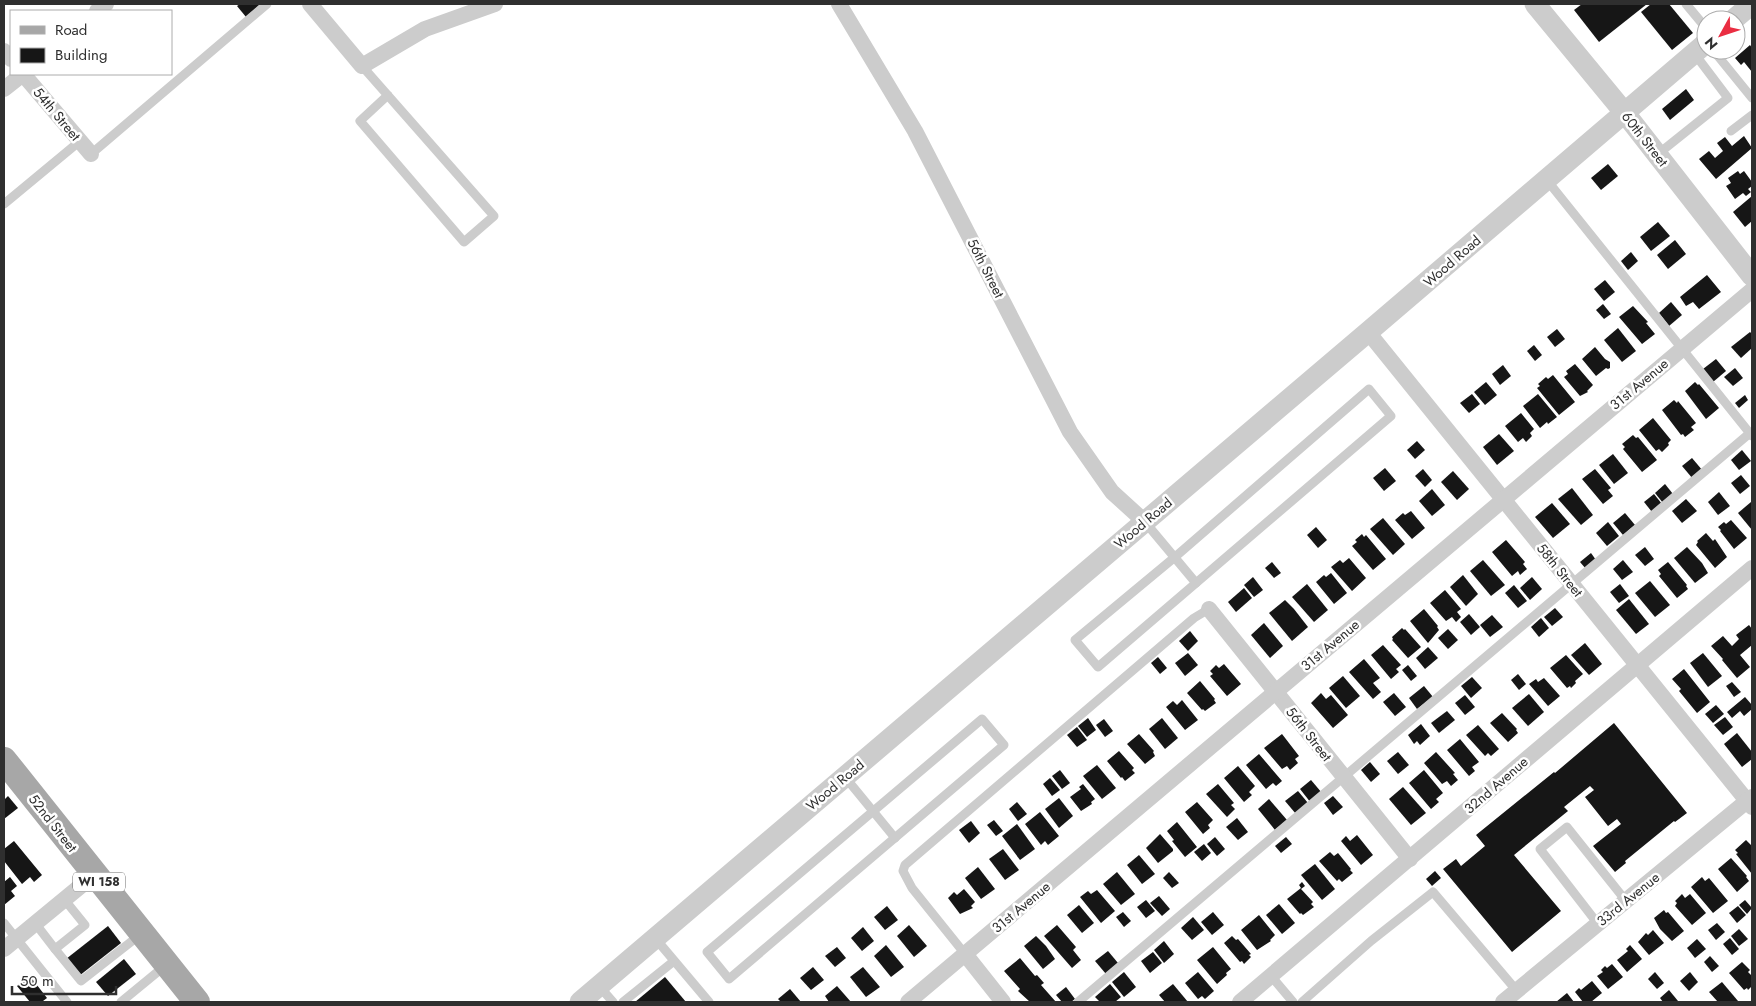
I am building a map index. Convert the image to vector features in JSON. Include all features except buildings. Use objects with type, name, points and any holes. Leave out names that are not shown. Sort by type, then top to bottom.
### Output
[{"type":"main road","name":"52nd Street","points":[[4,760],[197,1002]]},
{"type":"street","points":[[310,4],[362,66],[424,29],[494,4]]},
{"type":"street","name":"56th Street","points":[[839,4],[915,131],[1070,432],[1112,492],[1145,522]]},
{"type":"street","name":"60th Street","points":[[1542,8],[1752,276]]},
{"type":"street","name":"Wood Road","points":[[580,1002],[1624,112],[1696,55]]},
{"type":"street","points":[[4,90],[22,75]]},
{"type":"street","name":"54th Street","points":[[24,75],[91,154]]},
{"type":"street","name":"31st Avenue","points":[[908,1002],[1682,347],[1752,290]]},
{"type":"street","name":"58th Street","points":[[1368,332],[1636,665],[1751,802]]},
{"type":"street","name":"32nd Avenue","points":[[1240,1002],[1752,568]]},
{"type":"street","name":"56th Street","points":[[1209,609],[1410,859]]},
{"type":"street","name":"33rd Avenue","points":[[1503,1002],[1521,996],[1598,924],[1751,802]]},
{"type":"street","points":[[10,944],[94,875]]},
{"type":"street","points":[[965,954],[1004,1002]]},
{"type":"lane","points":[[91,154],[267,4]]},
{"type":"lane","points":[[1686,4],[1696,16]]},
{"type":"lane","points":[[1657,154],[1728,98],[1709,60]]},
{"type":"lane","points":[[1715,60],[1752,98]]},
{"type":"lane","points":[[362,66],[388,95],[494,216],[464,242],[360,121],[388,95]]},
{"type":"lane","points":[[1731,131],[1752,115]]},
{"type":"lane","points":[[4,204],[80,141]]},
{"type":"lane","points":[[1078,1002],[1571,584],[1751,435],[1546,179]]},
{"type":"lane","points":[[1369,389],[1391,416],[1196,583],[1098,667],[1075,640],[1175,557],[1369,389]]},
{"type":"lane","points":[[1145,522],[1196,583]]},
{"type":"lane","points":[[965,954],[909,883],[903,871],[905,865],[1186,624],[1209,609]]},
{"type":"lane","points":[[982,719],[1004,745],[895,838],[729,979],[707,952],[982,719]]},
{"type":"lane","points":[[845,777],[895,838]]},
{"type":"lane","points":[[1598,924],[1540,849],[1567,827],[1626,901]]},
{"type":"lane","points":[[1302,1002],[1371,941],[1433,892],[1521,996]]},
{"type":"lane","points":[[55,949],[85,924],[64,899]]},
{"type":"lane","points":[[4,923],[10,944],[67,1002]]},
{"type":"lane","points":[[35,923],[81,981],[141,934]]},
{"type":"lane","points":[[655,938],[709,1002]]},
{"type":"lane","points":[[623,1002],[674,961]]},
{"type":"lane","points":[[121,1002],[166,965]]},
{"type":"lane","points":[[1271,976],[1294,1002]]},
{"type":"lane","points":[[599,986],[613,1002]]}]
